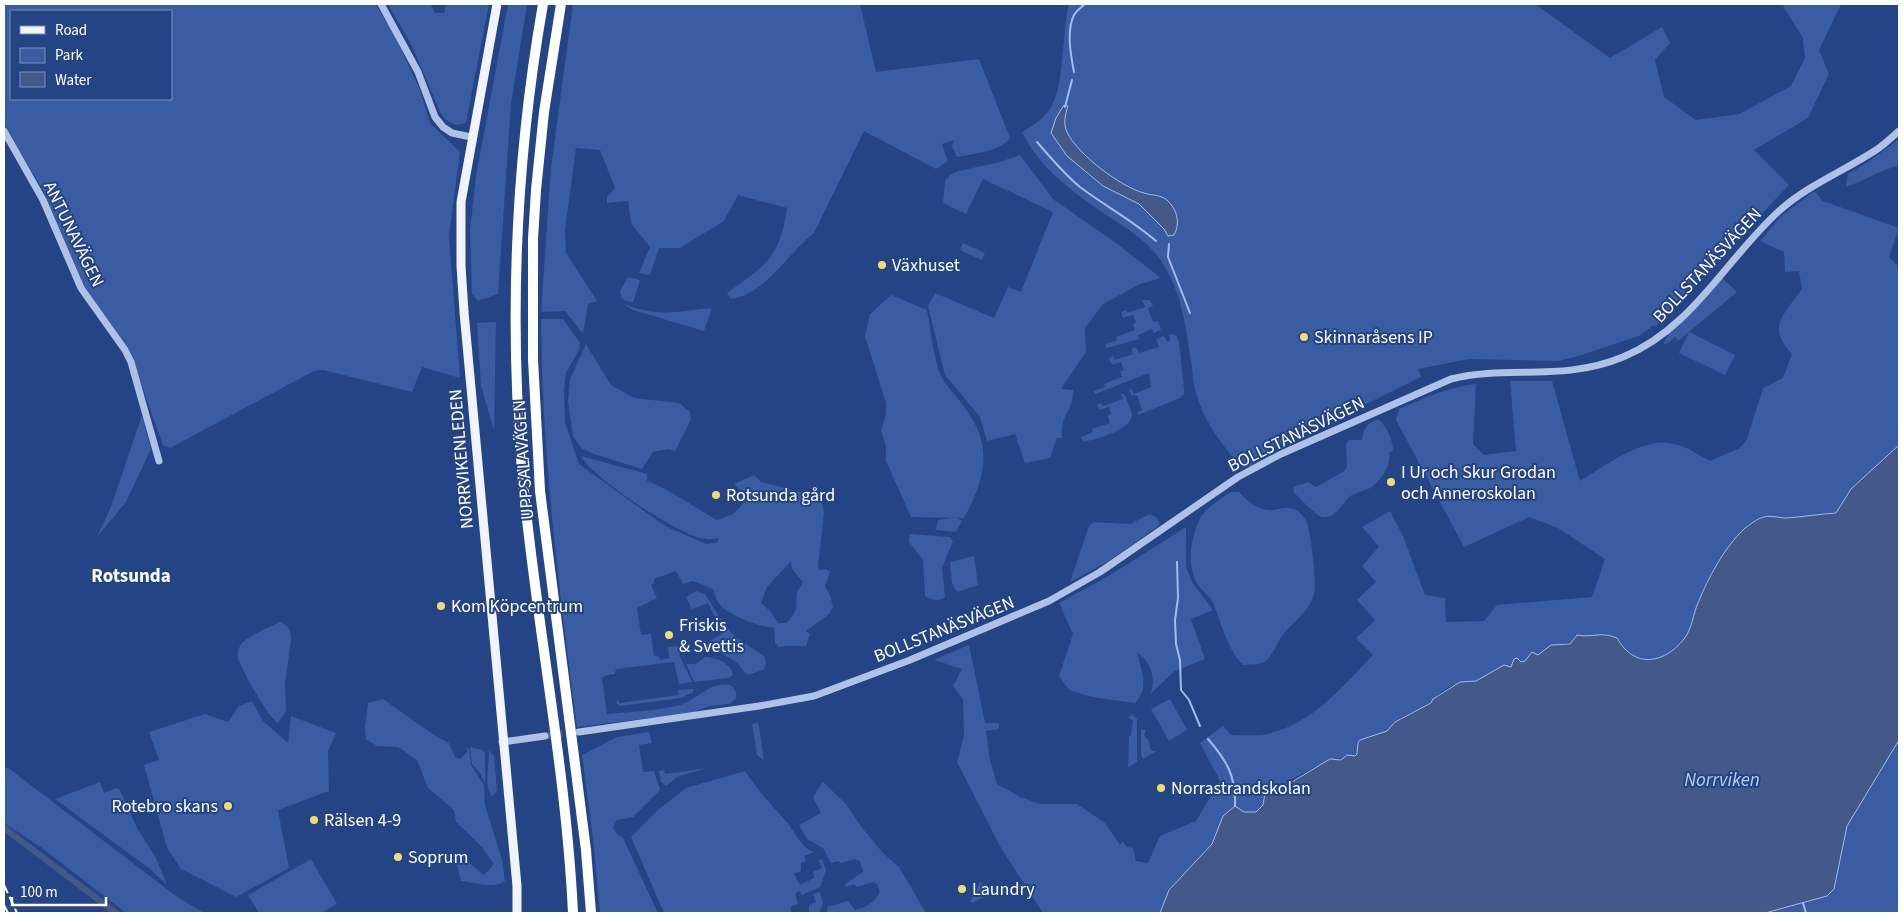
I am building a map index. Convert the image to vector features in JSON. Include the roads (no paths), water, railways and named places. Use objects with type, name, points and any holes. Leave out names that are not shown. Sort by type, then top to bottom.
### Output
[{"type":"highway","name":"UPPSALAVÄGEN","points":[[543,4],[523,144],[517,244],[518,409],[534,582],[570,852],[573,913]]},
{"type":"highway","name":"UPPSALAVÄGEN","points":[[561,4],[544,112],[533,239],[536,425],[540,491],[586,850],[591,913]]},
{"type":"highway","points":[[553,50],[565,4]]},
{"type":"main road","name":"NORRVIKENLEDEN","points":[[497,4],[471,137],[461,202],[461,266],[502,742],[517,886],[517,913]]},
{"type":"street","points":[[381,4],[418,72],[435,117],[442,127],[452,133],[471,137]]},
{"type":"street","name":"ANTUNAVÄGEN","points":[[4,131],[43,200],[81,288],[125,350],[131,362],[159,461]]},
{"type":"street","name":"BOLLSTANÄSVÄGEN","points":[[579,732],[814,696],[910,660],[1049,601],[1100,572],[1238,477],[1281,454],[1451,379],[1468,375],[1563,373],[1600,365],[1623,357],[1650,344],[1671,328],[1706,294],[1745,246],[1779,211],[1797,197],[1877,150],[1899,131]]},
{"type":"street","points":[[502,742],[545,736]]},
{"type":"water","points":[[1064,105],[1068,106],[1065,119],[1067,132],[1080,150],[1112,177],[1134,190],[1162,197],[1168,201],[1174,209],[1177,218],[1174,235],[1168,236],[1164,229],[1139,204],[1103,186],[1067,156],[1051,133],[1056,118]]},
{"type":"water","name":"Norrviken","points":[[1899,445],[1899,740],[1847,826],[1834,889],[1827,896],[1765,913],[1160,913],[1169,890],[1212,844],[1223,816],[1235,806],[1244,812],[1256,812],[1263,805],[1265,793],[1290,783],[1330,759],[1341,760],[1347,755],[1355,756],[1360,740],[1387,731],[1395,722],[1431,703],[1433,699],[1460,682],[1476,681],[1504,665],[1511,667],[1514,659],[1517,658],[1521,662],[1525,661],[1532,652],[1538,655],[1551,645],[1570,644],[1577,635],[1606,635],[1617,638],[1624,648],[1640,659],[1649,660],[1667,654],[1687,635],[1698,603],[1712,574],[1723,554],[1744,529],[1756,520],[1766,516],[1786,518],[1836,513],[1851,489]]},
{"type":"waterway","points":[[1074,72],[1070,28],[1074,15],[1085,4]]},
{"type":"waterway","points":[[1065,107],[1072,80]]},
{"type":"waterway","points":[[1037,142],[1080,187],[1138,226],[1156,241]]},
{"type":"waterway","points":[[1169,244],[1168,257],[1190,313]]},
{"type":"waterway","points":[[1177,562],[1178,598],[1175,620],[1176,644],[1180,660],[1181,690],[1189,700],[1200,726]]},
{"type":"waterway","points":[[1208,739],[1225,762],[1232,777],[1235,806]]},
{"type":"waterway","points":[[4,828],[116,913]]},
{"type":"waterway","points":[[1803,903],[1806,913]]},
{"type":"tunnel","points":[[545,736],[573,732]]},
{"type":"railway","points":[[4,885],[17,913]]},
{"type":"railway","points":[[4,905],[8,913]]},
{"type":"place","name":"Växhuset","points":[[882,265]]},
{"type":"place","name":"Skinnaråsens IP","points":[[1304,337]]},
{"type":"place","name":"I Ur och Skur Grodan och Anneroskolan","points":[[1391,482]]},
{"type":"place","name":"Rotsunda gård","points":[[716,495]]},
{"type":"place","name":"Kom Köpcentrum","points":[[441,606]]},
{"type":"place","name":"Friskis & Svettis","points":[[669,635]]},
{"type":"place","name":"Norrastrandskolan","points":[[1161,788]]},
{"type":"place","name":"Rotebro skans","points":[[228,806]]},
{"type":"place","name":"Rälsen 4-9","points":[[314,820]]},
{"type":"place","name":"Soprum","points":[[398,857]]},
{"type":"place","name":"Laundry","points":[[962,889]]},
{"type":"district","name":"Rotsunda","points":[[131,575]]}]
